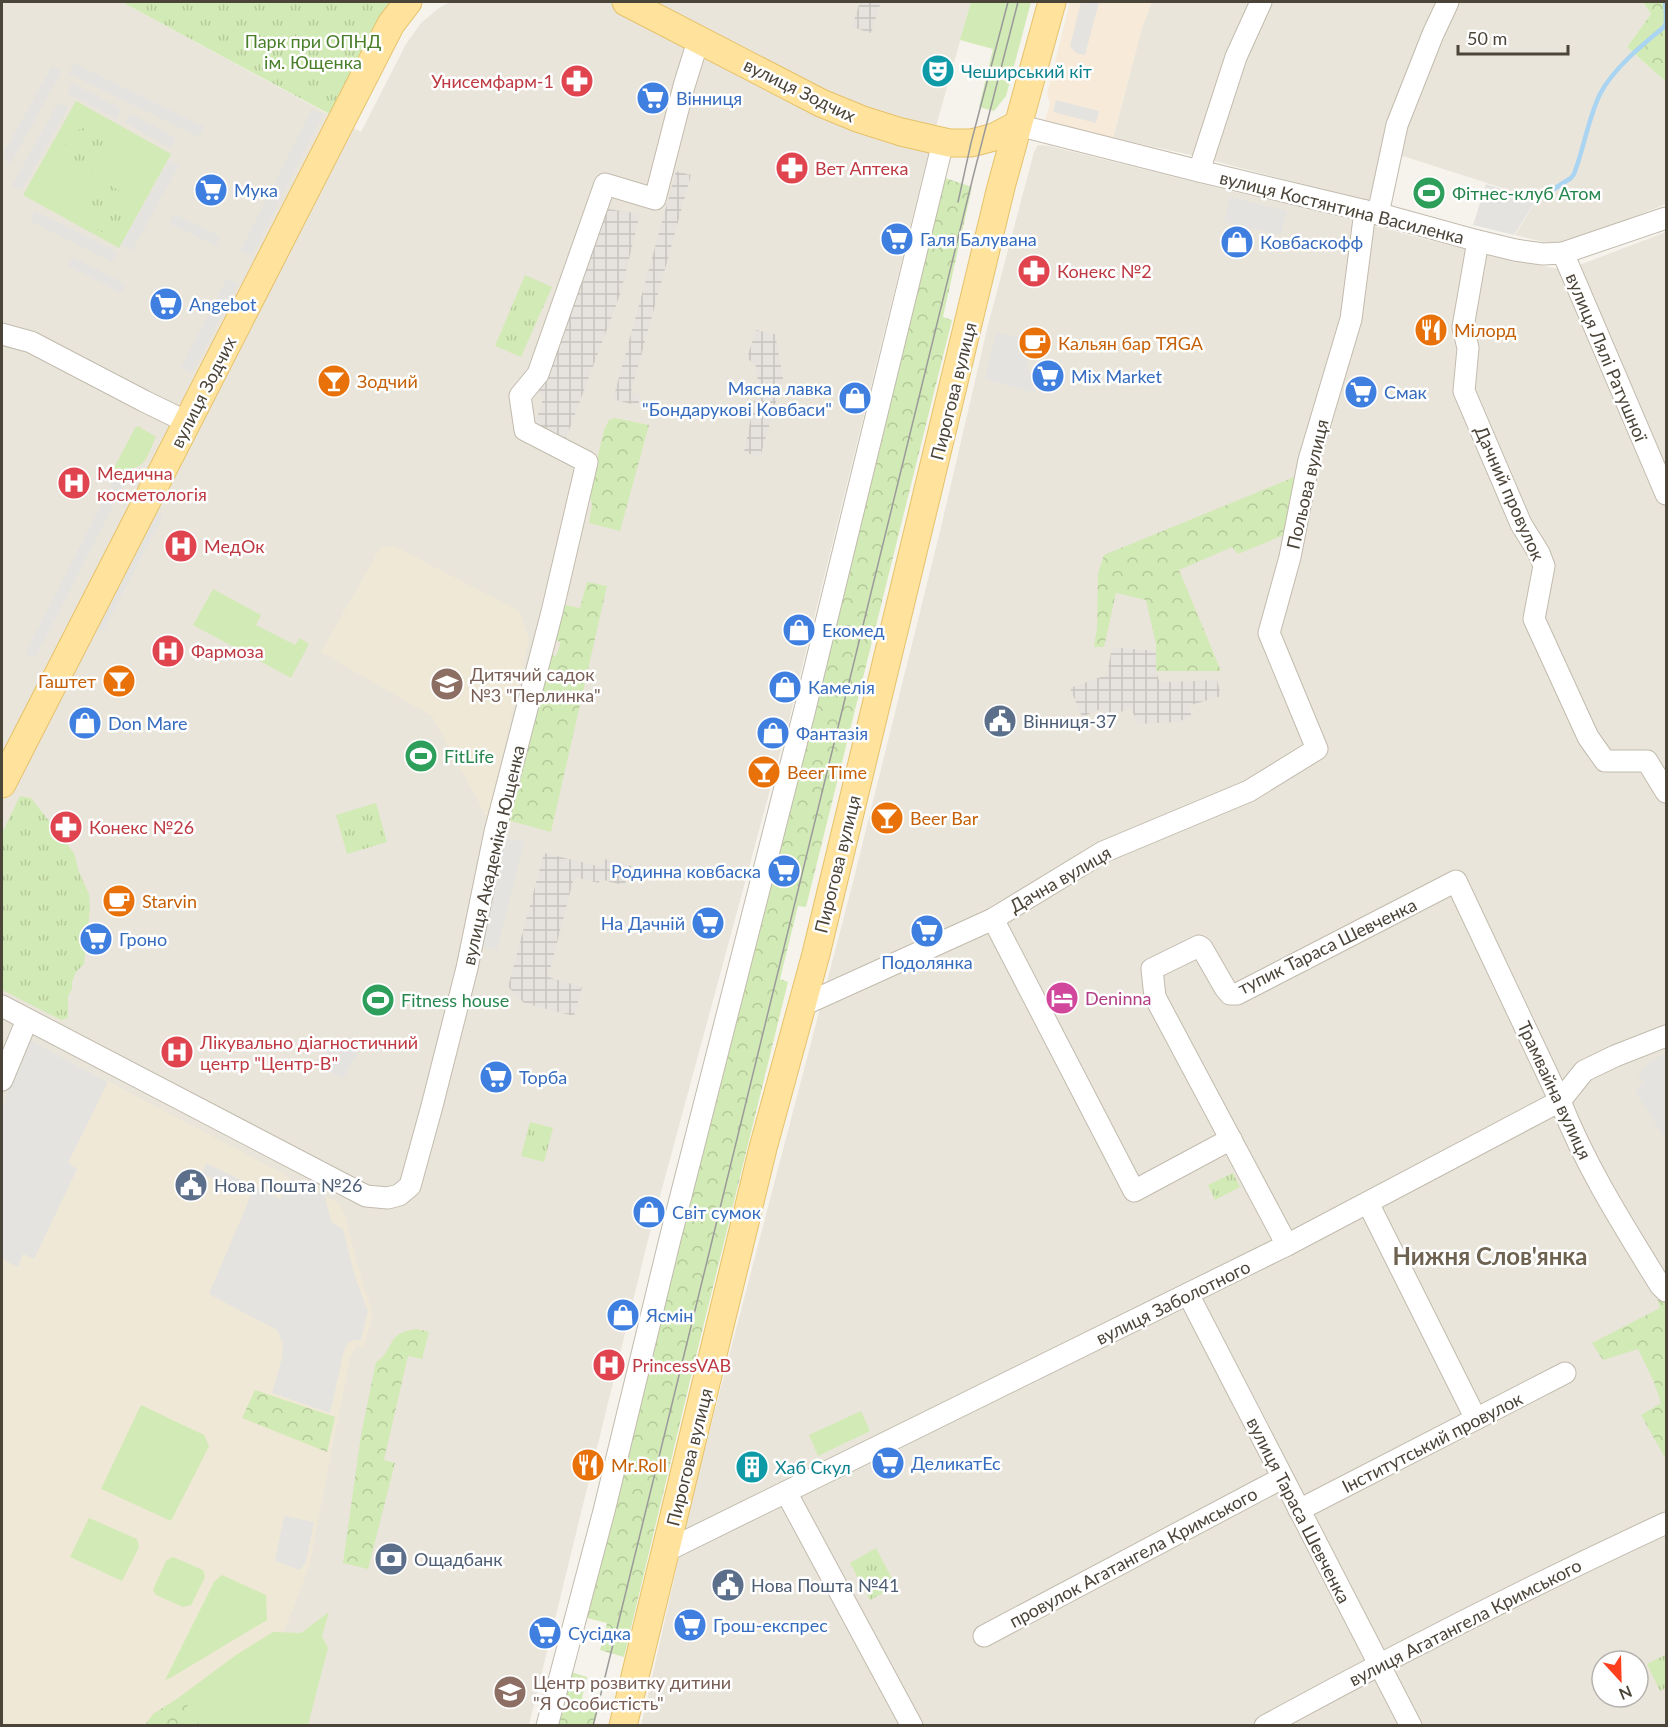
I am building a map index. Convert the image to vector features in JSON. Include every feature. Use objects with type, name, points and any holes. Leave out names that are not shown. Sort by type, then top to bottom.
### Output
[{"type":"main road","name":"вулиця Зодчих","points":[[2,784],[391,24],[408,2]]},
{"type":"main road","name":"вулиця Зодчих","points":[[626,2],[699,38],[821,104],[901,132],[943,142],[971,143],[994,137],[1017,125]]},
{"type":"main road","name":"Пирогова вулиця","points":[[623,1725],[763,1148],[818,944],[1017,125],[1052,2]]},
{"type":"street","points":[[1199,171],[1236,57],[1261,2]]},
{"type":"street","name":"Польова вулиця","points":[[1317,749],[1269,633],[1290,557],[1309,460],[1351,319],[1372,213],[1397,125],[1433,34],[1449,2]]},
{"type":"street","name":"вулиця Академіка Ющенка","points":[[2,1006],[366,1196],[388,1198],[399,1195],[410,1186],[467,968],[495,832],[552,612],[587,462],[525,430],[520,396],[538,374],[605,184],[655,199],[684,86],[699,38]]},
{"type":"street","name":"вулиця Костянтина Василенка","points":[[1017,125],[1515,250],[1543,254],[1563,253],[1666,218]]},
{"type":"street","points":[[547,1725],[604,1511],[804,713],[943,142]]},
{"type":"street","name":"Дачний провулок","points":[[1478,241],[1462,327],[1468,348],[1464,391],[1521,524],[1539,553],[1544,566],[1534,619],[1588,737],[1605,761],[1647,761],[1666,792]]},
{"type":"street","name":"вулиця Лялі Ратушної","points":[[1563,253],[1666,494]]},
{"type":"street","points":[[2,334],[31,342],[187,422]]},
{"type":"street","name":"Дачна вулиця","points":[[801,1006],[993,919],[1103,852],[1249,791],[1317,749]]},
{"type":"street","name":"тупик Тараса Шевченка","points":[[1231,1139],[1155,998],[1152,969],[1199,946],[1225,988],[1230,994],[1237,994],[1456,881]]},
{"type":"street","name":"Трамвайна вулиця","points":[[1456,881],[1575,1137],[1608,1200],[1662,1279]]},
{"type":"street","points":[[993,919],[1134,1191],[1231,1139],[1287,1245]]},
{"type":"street","points":[[2,1080],[27,1020]]},
{"type":"street","name":"вулиця Заболотного","points":[[666,1551],[1287,1245],[1560,1101],[1584,1071],[1666,1036]]},
{"type":"street","points":[[1368,1203],[1476,1419]]},
{"type":"street","name":"вулиця Тараса Шевченка","points":[[1188,1294],[1410,1725]]},
{"type":"street","name":"Інститутський провулок","points":[[1299,1510],[1565,1373]]},
{"type":"street","name":"провулок Агатангела Кримського","points":[[984,1636],[1282,1478]]},
{"type":"street","points":[[786,1492],[912,1725]]},
{"type":"street","name":"вулиця Агатангела Кримського","points":[[1265,1725],[1529,1588],[1666,1522]]},
{"type":"shaded area","points":[[2,2],[122,2],[361,132],[406,44],[421,23],[440,7],[451,2],[971,2],[926,162],[789,720],[647,1244],[529,1725],[2,1726]]},
{"type":"shaded area","points":[[860,2],[881,2],[871,33],[852,27]]},
{"type":"shaded area","points":[[1070,2],[1152,2],[1142,28],[1110,148],[1042,130],[1050,104],[1047,94]]},
{"type":"shaded area","points":[[1081,2],[1099,2],[1085,55],[1076,53],[1070,46]]},
{"type":"shaded area","points":[[1152,2],[1643,2],[1651,14],[1627,47],[1666,82],[1666,204],[1571,242],[1548,243],[1515,235],[1537,199],[1384,150],[1373,203],[1196,156],[1113,138],[1142,28]]},
{"type":"shaded area","points":[[74,63],[204,127],[199,137],[69,74]]},
{"type":"shaded area","points":[[52,66],[62,71],[11,163],[2,156]]},
{"type":"shaded area","points":[[72,83],[122,109],[116,119],[67,93]]},
{"type":"shaded area","points":[[1056,100],[1099,111],[1096,123],[1053,112]]},
{"type":"shaded area","points":[[58,103],[68,108],[22,190],[12,185]]},
{"type":"shaded area","points":[[312,109],[323,115],[252,256],[240,251]]},
{"type":"shaded area","points":[[130,113],[176,138],[171,148],[125,123]]},
{"type":"shaded area","points":[[1038,145],[1305,208],[1475,252],[1553,268],[1569,269],[1666,232],[1666,1725],[641,1726],[695,1486],[852,886],[942,523],[988,325],[1034,152]]},
{"type":"shaded area","points":[[169,160],[179,165],[132,251],[121,245]]},
{"type":"shaded area","points":[[676,171],[691,175],[631,392],[640,394],[638,406],[613,399]]},
{"type":"shaded area","points":[[1486,184],[1536,200],[1514,235],[1473,225]]},
{"type":"shaded area","points":[[1230,197],[1287,211],[1281,235],[1224,222]]},
{"type":"shaded area","points":[[603,208],[640,214],[621,292],[565,441],[535,424],[544,396],[538,392]]},
{"type":"shaded area","points":[[35,211],[117,252],[112,262],[30,221]]},
{"type":"shaded area","points":[[174,214],[220,236],[216,246],[169,223]]},
{"type":"shaded area","points":[[73,257],[125,284],[121,293],[68,266]]},
{"type":"shaded area","points":[[227,278],[238,284],[192,373],[181,367]]},
{"type":"shaded area","points":[[756,330],[775,334],[783,378],[760,457],[744,452],[758,383],[756,366],[747,358]]},
{"type":"shaded area","points":[[996,333],[1021,337],[1035,393],[985,379]]},
{"type":"shaded area","points":[[117,474],[127,479],[35,658],[25,653]]},
{"type":"shaded area","points":[[155,512],[163,516],[103,631],[95,627]]},
{"type":"shaded area","name":"Дитячий садок №3 \"Перлинка\"","points":[[394,546],[519,611],[529,639],[488,819],[432,716],[321,652],[381,547]]},
{"type":"shaded area","points":[[1112,647],[1156,651],[1156,671],[1159,681],[1217,680],[1221,696],[1188,706],[1192,717],[1176,722],[1138,724],[1131,708],[1105,718],[1100,709],[1082,717],[1070,688],[1107,675]]},
{"type":"shaded area","points":[[504,837],[524,842],[497,950],[477,945]]},
{"type":"shaded area","points":[[544,853],[602,867],[604,859],[632,866],[630,874],[627,874],[625,886],[600,879],[599,883],[574,877],[548,977],[582,987],[574,1016],[524,1003],[508,987]]},
{"type":"shaded area","points":[[331,1037],[358,1052],[343,1079],[316,1064]]},
{"type":"shaded area","points":[[28,1039],[340,1204],[346,1221],[373,1313],[364,1347],[356,1346],[350,1358],[309,1566],[272,1663],[245,1725],[2,1725],[2,1107]]},
{"type":"shaded area","points":[[28,1039],[108,1082],[68,1163],[77,1169],[34,1259],[23,1254],[18,1267],[2,1259],[2,1107]]},
{"type":"shaded area","points":[[1666,1054],[1666,1140],[1635,1091],[1644,1083],[1638,1075],[1649,1062]]},
{"type":"shaded area","points":[[206,1163],[280,1199],[291,1178],[325,1196],[331,1222],[343,1229],[356,1280],[368,1311],[361,1340],[349,1342],[344,1351],[330,1413],[272,1393],[282,1358],[283,1343],[277,1330],[209,1294],[251,1195],[202,1174]]},
{"type":"shaded area","points":[[284,1516],[314,1522],[306,1562],[300,1570],[275,1561]]},
{"type":"green space","name":"Парк при ОПНД ім. Ющенка","points":[[122,2],[397,2],[333,116]]},
{"type":"green space","points":[[971,2],[1031,2],[1006,96],[994,111],[979,107],[993,49],[960,40]]},
{"type":"green space","points":[[1643,2],[1666,2],[1666,82],[1627,47],[1651,14]]},
{"type":"green space","points":[[76,101],[171,154],[119,248],[23,195]]},
{"type":"green space","points":[[90,126],[108,135],[112,151],[103,167],[87,174],[69,165],[64,147],[72,132]]},
{"type":"green space","points":[[945,178],[972,187],[943,317],[952,320],[806,907],[798,906],[780,979],[788,982],[624,1657],[600,1650],[607,1623],[587,1618]]},
{"type":"green space","points":[[108,184],[122,192],[128,212],[118,228],[101,232],[87,224],[82,206],[89,190]]},
{"type":"green space","points":[[525,275],[552,287],[521,357],[495,346]]},
{"type":"green space","points":[[615,418],[649,425],[620,531],[589,523],[592,504],[589,495],[604,430],[609,420]]},
{"type":"green space","points":[[138,426],[156,437],[147,458],[135,468],[118,472],[114,468]]},
{"type":"green space","points":[[1302,474],[1289,533],[1238,554],[1232,547],[1179,570],[1221,671],[1156,671],[1156,644],[1146,600],[1116,593],[1104,647],[1094,647],[1097,628],[1098,573],[1104,555]]},
{"type":"green space","points":[[587,582],[607,586],[551,832],[507,820],[550,654],[556,656],[561,642],[552,639],[560,604],[580,608]]},
{"type":"green space","points":[[213,589],[261,615],[256,625],[295,645],[300,638],[309,644],[291,678],[193,625]]},
{"type":"green space","points":[[20,796],[31,798],[74,853],[79,872],[89,894],[90,908],[84,964],[76,972],[72,982],[72,989],[68,996],[68,1018],[61,1020],[2,990],[2,833]]},
{"type":"green space","points":[[376,803],[387,842],[347,854],[336,815]]},
{"type":"green space","points":[[530,1122],[553,1128],[544,1162],[521,1156]]},
{"type":"green space","points":[[1233,1173],[1240,1187],[1215,1200],[1208,1185]]},
{"type":"green space","points":[[1655,1290],[1666,1295],[1665,1458],[1641,1415],[1661,1403],[1638,1349],[1603,1360],[1592,1343],[1660,1308]]},
{"type":"green space","points":[[416,1329],[429,1332],[422,1359],[408,1356],[384,1460],[395,1463],[368,1569],[343,1563],[361,1435],[376,1362],[399,1334]]},
{"type":"green space","points":[[255,1390],[335,1417],[327,1452],[242,1418]]},
{"type":"green space","points":[[141,1405],[204,1435],[209,1446],[171,1521],[101,1489]]},
{"type":"green space","points":[[861,1411],[870,1431],[818,1456],[809,1435]]},
{"type":"green space","points":[[89,1518],[137,1539],[139,1547],[122,1581],[70,1557]]},
{"type":"green space","points":[[876,1548],[896,1586],[870,1600],[850,1563]]},
{"type":"green space","points":[[173,1557],[203,1570],[205,1577],[191,1605],[183,1607],[156,1595],[153,1590],[166,1561]]},
{"type":"green space","points":[[222,1575],[266,1595],[267,1620],[165,1680],[214,1582]]},
{"type":"green space","points":[[329,1612],[322,1636],[328,1648],[308,1725],[207,1725],[196,1722],[187,1704],[178,1698],[236,1655],[273,1632],[301,1633]]},
{"type":"green space","points":[[1665,1655],[1666,1688],[1660,1691],[1650,1670],[1650,1662]]},
{"type":"green space","points":[[571,1672],[587,1677],[582,1698],[600,1703],[594,1725],[558,1726]]},
{"type":"green space","points":[[178,1698],[187,1704],[196,1722],[207,1725],[145,1725],[153,1714]]},
{"type":"waterway","points":[[1665,2],[1666,12]]},
{"type":"waterway","points":[[1540,198],[1574,174],[1600,94],[1620,66],[1664,27],[1666,11]]},
{"type":"tram line","points":[[958,202],[1008,2]]},
{"type":"tram line","points":[[593,1726],[973,177],[1018,2]]},
{"type":"place","name":"Чеширський кіт","points":[[938,71]]},
{"type":"place","name":"Унисемфарм-1","points":[[577,81]]},
{"type":"place","name":"Вінниця","points":[[653,98]]},
{"type":"place","name":"Вет Аптека","points":[[792,168]]},
{"type":"place","name":"Мука","points":[[211,190]]},
{"type":"place","name":"Фітнес-клуб Атом","points":[[1429,193]]},
{"type":"place","name":"Галя Балувана","points":[[897,239]]},
{"type":"place","name":"Ковбаскофф","points":[[1237,242]]},
{"type":"place","name":"Конекс №2","points":[[1034,271]]},
{"type":"place","name":"Angebot","points":[[166,304]]},
{"type":"place","name":"Мілорд","points":[[1431,330]]},
{"type":"place","name":"Кальян бар ТЯGA","points":[[1035,343]]},
{"type":"place","name":"Mix Market","points":[[1048,376]]},
{"type":"place","name":"Зодчий","points":[[334,381]]},
{"type":"place","name":"Смак","points":[[1361,392]]},
{"type":"place","name":"Мясна лавка \"Бондарукові Ковбаси\"","points":[[855,398]]},
{"type":"place","name":"Медична косметологія","points":[[74,483]]},
{"type":"place","name":"МедОк","points":[[181,546]]},
{"type":"place","name":"Екомед","points":[[799,630]]},
{"type":"place","name":"Фармоза","points":[[168,651]]},
{"type":"place","name":"Гаштет","points":[[119,681]]},
{"type":"place","name":"Дитячий садок №3 \"Перлинка\"","points":[[447,684]]},
{"type":"place","name":"Камелія","points":[[785,687]]},
{"type":"place","name":"Вінниця-37","points":[[1000,721]]},
{"type":"place","name":"Don Mare","points":[[85,723]]},
{"type":"place","name":"Фантазія","points":[[773,733]]},
{"type":"place","name":"FitLife","points":[[421,756]]},
{"type":"place","name":"Beer Time","points":[[764,772]]},
{"type":"place","name":"Beer Bar","points":[[887,818]]},
{"type":"place","name":"Конекс №26","points":[[66,827]]},
{"type":"place","name":"Родинна ковбаска","points":[[784,871]]},
{"type":"place","name":"Starvin","points":[[119,901]]},
{"type":"place","name":"На Дачній","points":[[708,923]]},
{"type":"place","name":"Подолянка","points":[[927,931]]},
{"type":"place","name":"Гроно","points":[[96,939]]},
{"type":"place","name":"Deninna","points":[[1062,998]]},
{"type":"place","name":"Fitness house","points":[[378,1000]]},
{"type":"place","name":"Лікувально діагностичний центр \"Центр-В\"","points":[[177,1052]]},
{"type":"place","name":"Торба","points":[[496,1077]]},
{"type":"place","name":"Нова Пошта №26","points":[[191,1185]]},
{"type":"place","name":"Світ сумок","points":[[649,1212]]},
{"type":"place","name":"Ясмін","points":[[623,1315]]},
{"type":"place","name":"PrincessVAB","points":[[609,1365]]},
{"type":"place","name":"ДеликатЕс","points":[[888,1463]]},
{"type":"place","name":"Mr.Roll","points":[[588,1465]]},
{"type":"place","name":"Хаб Скул","points":[[752,1467]]},
{"type":"place","name":"Ощадбанк","points":[[391,1559]]},
{"type":"place","name":"Нова Пошта №41","points":[[728,1585]]},
{"type":"place","name":"Грош-експрес","points":[[690,1625]]},
{"type":"place","name":"Сусідка","points":[[545,1633]]},
{"type":"place","name":"Центр розвитку дитини \"Я Особистість\"","points":[[510,1692]]},
{"type":"district","name":"Нижня Слов'янка","points":[[1490,1255]]}]
